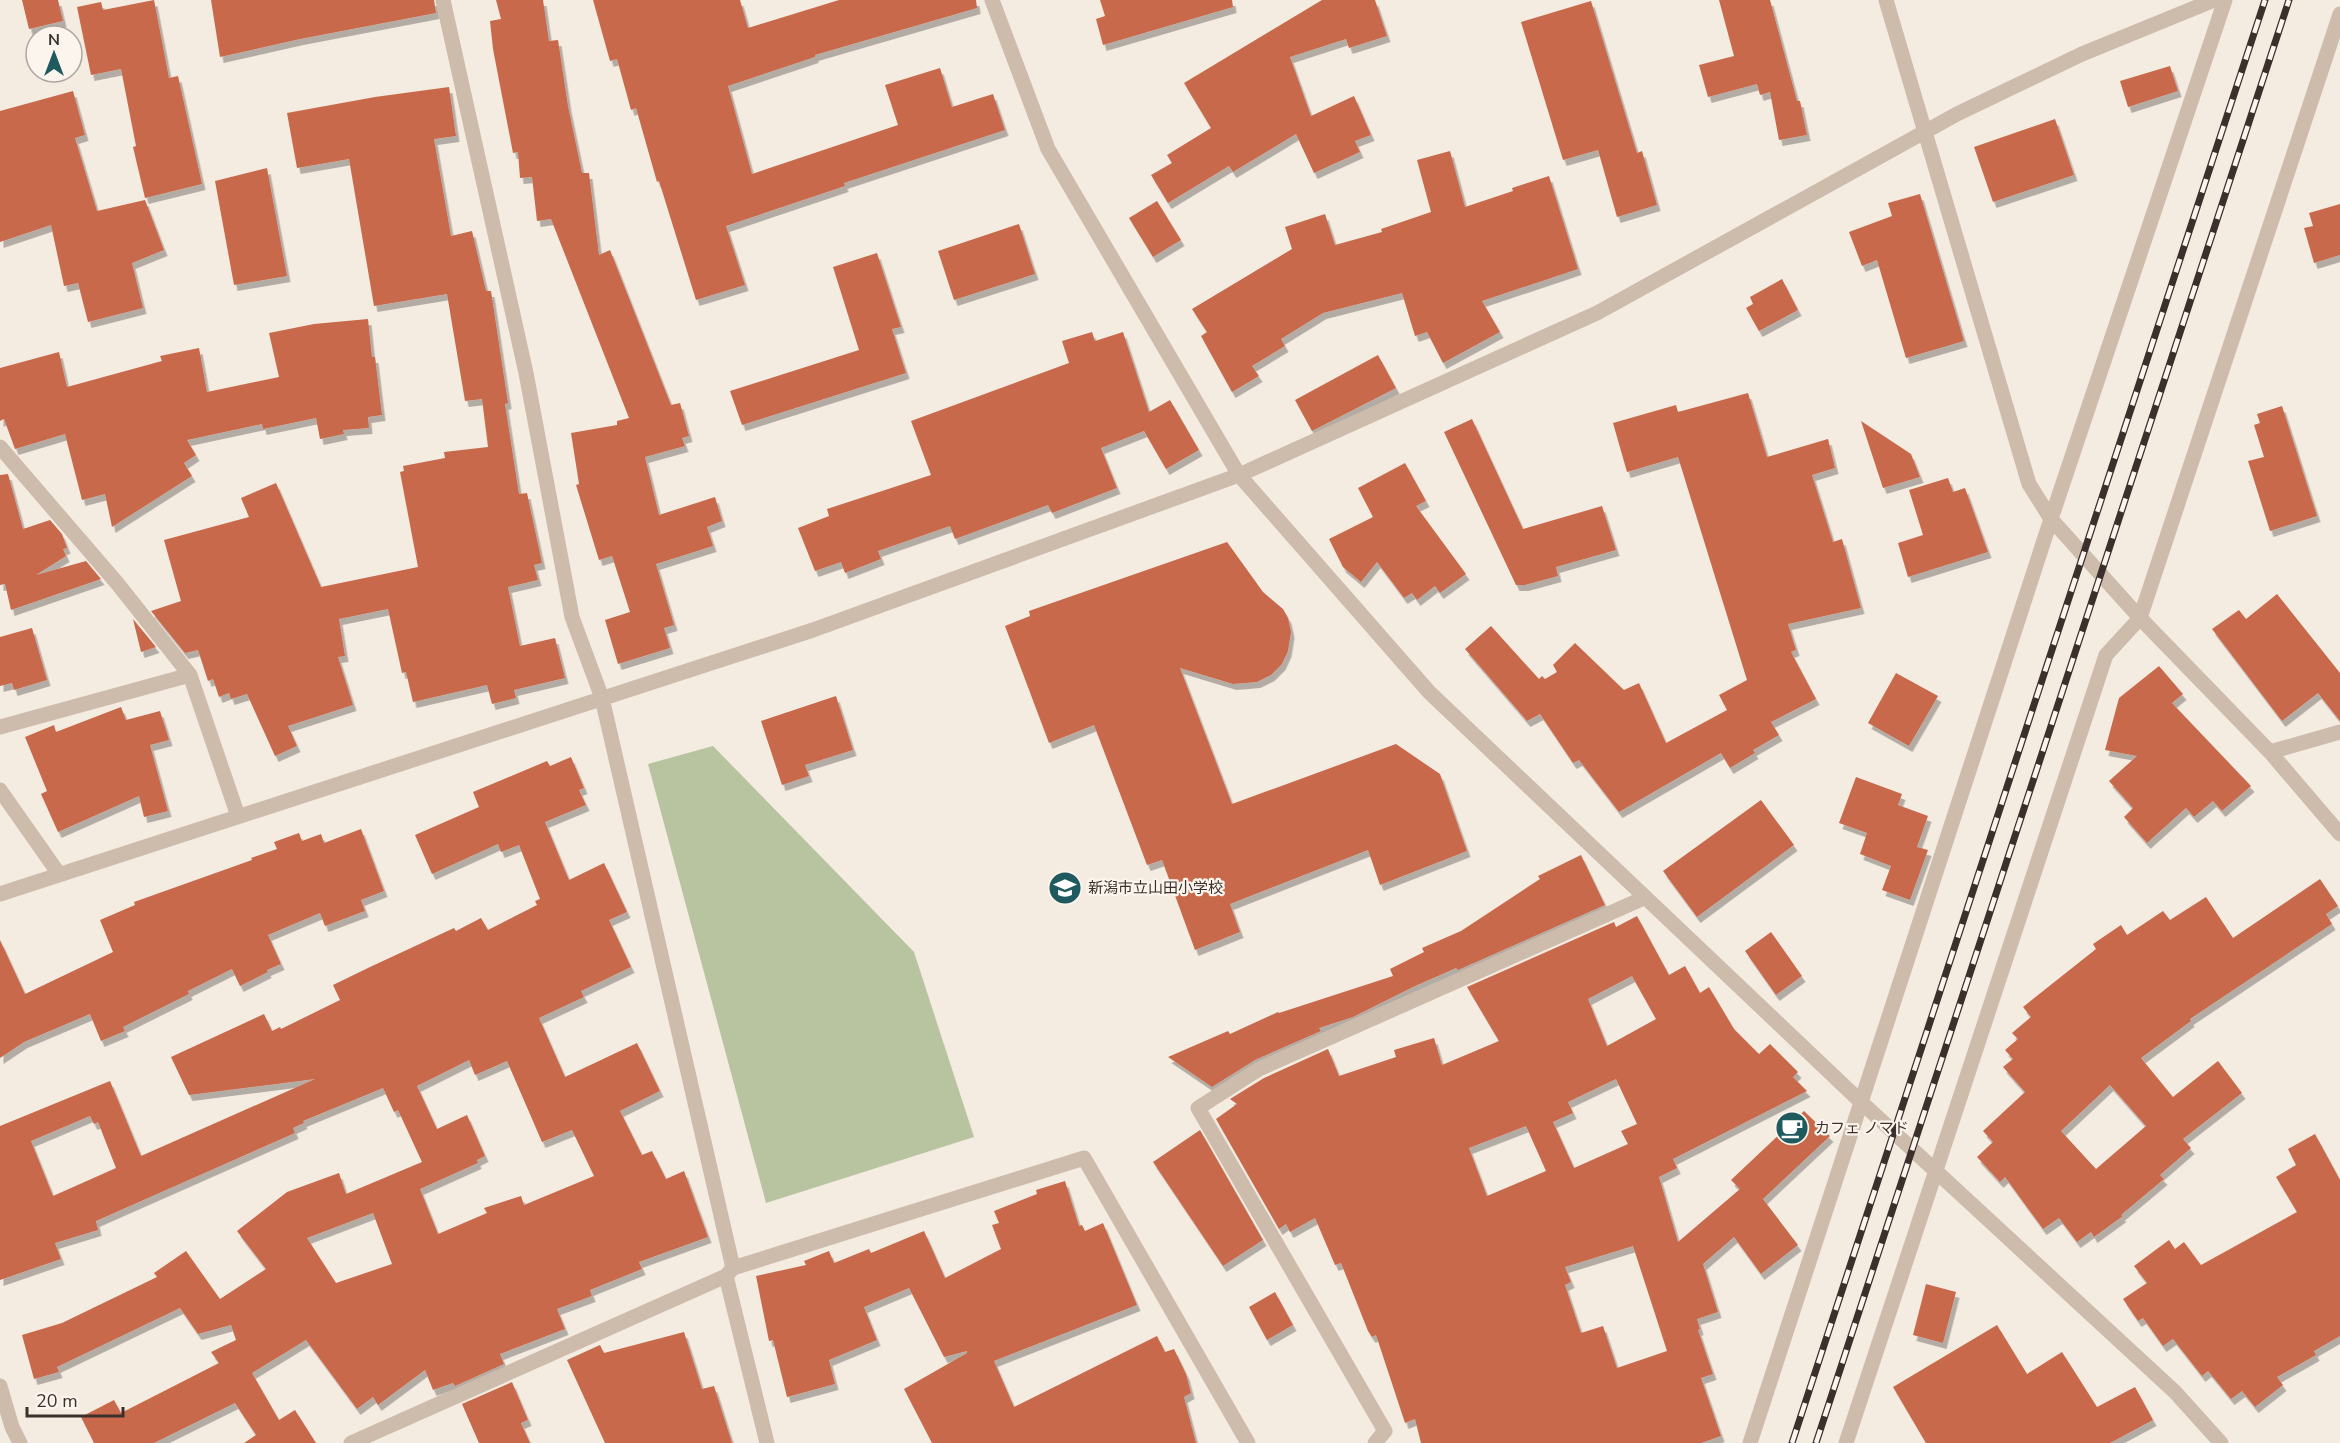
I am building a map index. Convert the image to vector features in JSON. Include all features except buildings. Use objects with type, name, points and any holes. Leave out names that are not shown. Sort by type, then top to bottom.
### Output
[{"type":"street","points":[[443,0],[526,373],[572,617],[602,698],[767,1443]]},
{"type":"street","points":[[992,0],[1048,149],[1239,475],[1429,692],[1861,1102],[2175,1392],[2221,1443]]},
{"type":"street","points":[[1886,0],[1927,131],[2029,484],[2051,519],[2140,618],[2270,752],[2340,834]]},
{"type":"street","points":[[0,894],[813,630],[1239,475],[1597,313],[1957,114],[2082,54],[2214,0]]},
{"type":"street","points":[[1750,1443],[2051,519],[2225,0]]},
{"type":"street","points":[[1846,1443],[2106,655],[2140,618],[2340,14]]},
{"type":"street","points":[[0,447],[117,583],[190,675],[238,816]]},
{"type":"street","points":[[0,727],[190,675]]},
{"type":"street","points":[[2270,752],[2340,732]]},
{"type":"street","points":[[0,790],[59,874]]},
{"type":"street","points":[[1375,1443],[1385,1431],[1198,1108],[1260,1069],[1644,898]]},
{"type":"street","points":[[351,1443],[729,1272],[1084,1158],[1248,1443]]},
{"type":"street","points":[[0,1386],[12,1427],[20,1443]]},
{"type":"green space","points":[[713,746],[914,952],[974,1137],[766,1203],[648,764]]},
{"type":"railway","points":[[1792,1443],[2265,0]]},
{"type":"railway","points":[[1816,1443],[2289,0]]},
{"type":"place","name":"新潟市立山田小学校","points":[[1065,888]]},
{"type":"place","name":"カフェ ノマド","points":[[1792,1128]]}]
